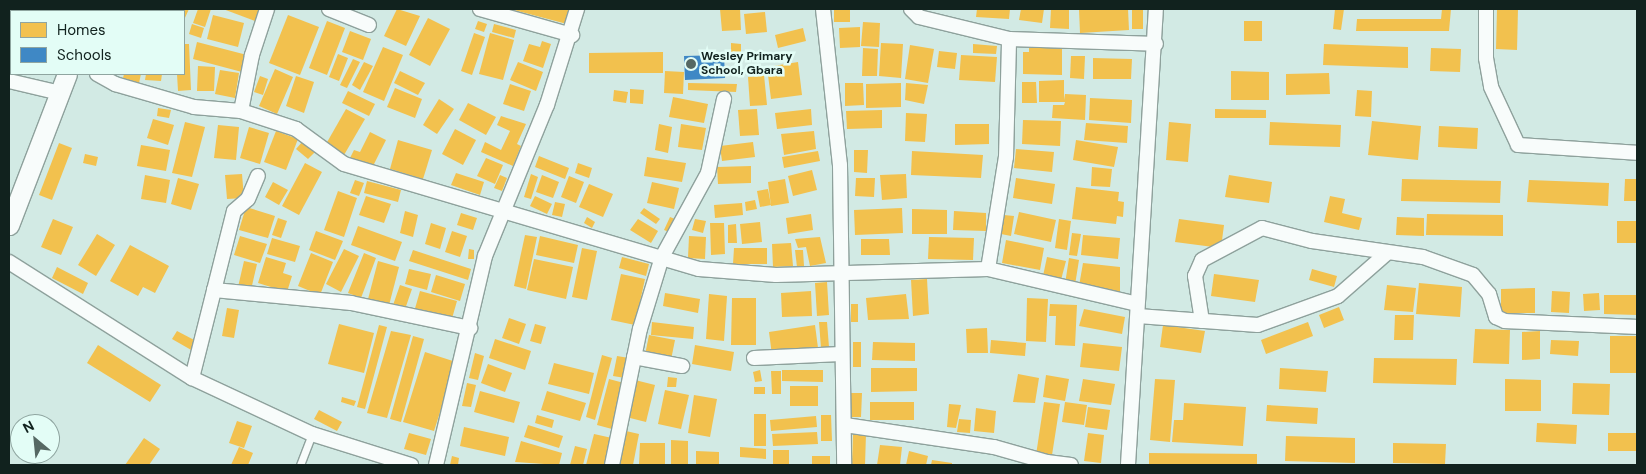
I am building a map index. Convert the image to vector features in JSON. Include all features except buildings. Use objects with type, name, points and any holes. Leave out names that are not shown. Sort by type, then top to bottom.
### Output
[{"type":"street","points":[[241,111],[252,55],[267,9]]},
{"type":"street","points":[[328,9],[369,25]]},
{"type":"street","points":[[480,9],[572,35]]},
{"type":"street","points":[[436,465],[470,328],[485,256],[502,208],[547,105],[572,35],[578,9]]},
{"type":"street","points":[[823,9],[840,165],[841,354],[845,425],[844,465]]},
{"type":"street","points":[[912,9],[918,17],[1009,39],[1156,44]]},
{"type":"street","points":[[1128,465],[1156,44],[1156,9]]},
{"type":"street","points":[[1486,9],[1486,58],[1491,87],[1518,145],[1637,153]]},
{"type":"street","points":[[988,269],[1006,157],[1009,39]]},
{"type":"street","points":[[9,224],[67,75]]},
{"type":"street","points":[[99,75],[115,84],[194,107],[241,111],[296,129],[344,164],[502,208],[699,269],[776,275],[988,269],[1137,310],[1202,321],[1258,325],[1307,309],[1338,296],[1386,254]]},
{"type":"street","points":[[9,81],[60,93]]},
{"type":"street","points":[[612,465],[634,357],[662,257],[708,173],[724,99]]},
{"type":"street","points":[[192,378],[234,210],[248,199],[258,176]]},
{"type":"street","points":[[1202,321],[1195,276],[1202,260],[1262,228],[1312,241],[1386,254],[1423,257],[1473,275],[1489,294],[1496,317],[1505,320],[1637,327]]},
{"type":"street","points":[[9,262],[192,378],[312,434],[410,465]]},
{"type":"street","points":[[214,290],[351,303],[470,328]]},
{"type":"street","points":[[754,358],[841,354]]},
{"type":"street","points":[[634,357],[682,366]]},
{"type":"street","points":[[845,425],[994,447],[1047,462],[1071,465]]},
{"type":"lane","points":[[300,465],[312,434]]},
{"type":"place","name":"Wesley Primary School, Gbara","points":[[691,64]]}]
